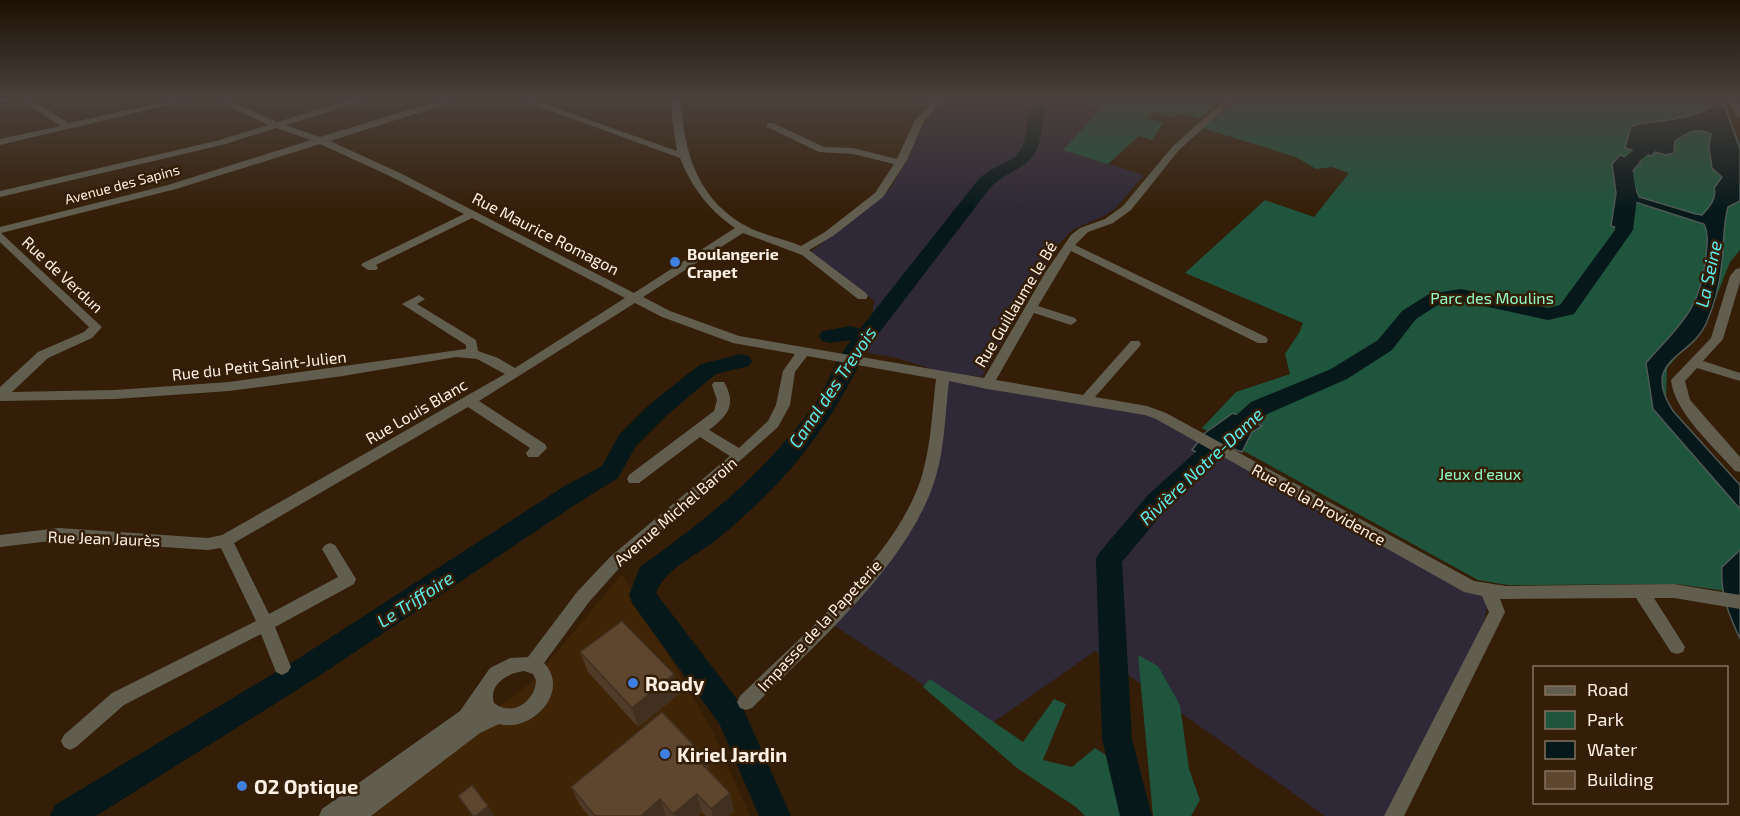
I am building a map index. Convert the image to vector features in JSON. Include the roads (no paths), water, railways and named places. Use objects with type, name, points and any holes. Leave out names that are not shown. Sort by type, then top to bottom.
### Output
[{"type":"street","points":[[0,142],[21,137]]},
{"type":"street","name":"Avenue des Sapins","points":[[0,194],[239,137]]},
{"type":"street","name":"Rue Maurice Romagon","points":[[311,137],[472,214],[666,314],[737,340],[869,363]]},
{"type":"street","name":"Avenue des Sapins","points":[[0,230],[172,187],[329,137]]},
{"type":"street","points":[[630,137],[683,156]]},
{"type":"street","points":[[680,137],[683,156],[696,185],[718,209],[742,228],[801,249],[862,296]]},
{"type":"street","points":[[795,137],[822,150],[853,151],[900,164]]},
{"type":"street","points":[[801,249],[829,234],[879,195],[900,164],[912,137]]},
{"type":"street","name":"Rue Guillaume le Bé","points":[[987,385],[1069,246],[1084,230],[1109,221],[1127,208],[1176,148],[1188,137]]},
{"type":"street","points":[[372,268],[367,265],[472,214]]},
{"type":"street","name":"Rue Louis Blanc","points":[[217,542],[515,374],[742,228]]},
{"type":"street","name":"Rue de Verdun","points":[[0,236],[96,327],[88,335],[43,355],[0,396]]},
{"type":"street","points":[[1069,246],[1262,340]]},
{"type":"street","points":[[1738,463],[1694,416],[1678,390],[1678,381],[1717,339],[1736,276],[1740,271]]},
{"type":"street","points":[[418,299],[408,304],[472,343],[472,352],[485,356],[515,374]]},
{"type":"street","points":[[1031,308],[1071,321]]},
{"type":"street","points":[[1087,401],[1091,393],[1135,344]]},
{"type":"street","name":"Rue du Petit Saint-Julien","points":[[0,396],[69,398],[154,394],[355,371],[472,352]]},
{"type":"street","name":"Avenue Michel Baroin","points":[[532,664],[584,597],[616,561],[741,455],[773,424],[783,405],[789,371],[803,352]]},
{"type":"street","name":"Rue de la Providence","points":[[869,363],[1147,411],[1161,416],[1452,578],[1488,591],[1674,591],[1740,602]]},
{"type":"street","points":[[1694,363],[1740,377]]},
{"type":"street","name":"Impasse de la Papeterie","points":[[746,702],[850,596],[890,547],[909,518],[925,489],[932,458],[942,377]]},
{"type":"street","points":[[633,479],[720,414],[724,404],[724,394],[719,385]]},
{"type":"street","points":[[469,401],[540,448],[533,453]]},
{"type":"street","points":[[699,430],[741,455]]},
{"type":"street","name":"Rue Jean Jaurès","points":[[0,541],[59,534],[217,542]]},
{"type":"street","points":[[217,542],[266,624],[282,667]]},
{"type":"street","points":[[70,741],[117,699],[266,624],[348,579],[330,549]]},
{"type":"street","points":[[1394,816],[1497,612],[1488,591]]},
{"type":"street","points":[[1641,592],[1677,647]]},
{"type":"street","points":[[329,816],[466,717],[484,694],[492,677],[502,669],[513,664],[532,664],[543,673],[546,682],[541,700],[533,708],[517,716],[497,716],[474,727],[355,816]]},
{"type":"street","points":[[484,694],[485,704],[489,711],[497,716]]},
{"type":"water","points":[[1628,137],[1681,137],[1675,141],[1674,153],[1666,155],[1655,152],[1651,156],[1625,148]]},
{"type":"water","name":"La Seine","points":[[1711,137],[1736,137],[1740,149],[1740,201],[1728,207],[1720,278],[1706,324],[1699,336],[1671,361],[1662,380],[1664,394],[1673,411],[1740,485],[1740,509],[1653,409],[1646,363],[1678,327],[1694,304],[1703,275],[1707,244],[1704,224],[1635,202],[1629,231],[1611,226],[1616,193],[1612,164],[1620,155],[1641,162],[1630,174],[1639,197],[1702,215],[1713,199],[1714,188],[1722,177],[1712,168],[1709,148]]},
{"type":"water","points":[[1233,413],[1262,426],[1252,432],[1242,452],[1231,448],[1214,462],[1192,450],[1205,433]]},
{"type":"water","points":[[1740,550],[1740,639],[1726,604],[1722,586],[1722,567]]},
{"type":"waterway","name":"Canal des Trevois","points":[[865,337],[984,184],[998,171],[1024,157],[1030,147],[1032,137]]},
{"type":"waterway","name":"Rivière Notre-Dame","points":[[1136,816],[1117,739],[1109,559],[1157,502],[1259,408],[1339,374],[1385,345],[1409,315],[1436,298],[1461,295],[1548,314],[1567,310],[1624,230],[1628,198],[1623,166],[1648,146],[1667,139]]},
{"type":"waterway","name":"Le Triffoire","points":[[829,336],[851,333],[865,337]]},
{"type":"waterway","name":"Canal des Trevois","points":[[775,816],[731,716],[642,595],[649,575],[710,531],[769,477],[819,415],[842,378],[856,348],[865,337]]},
{"type":"waterway","name":"Le Triffoire","points":[[66,816],[306,669],[572,494],[610,472],[627,441],[657,411],[709,369],[741,361]]},
{"type":"place","name":"Boulangerie Crapet","points":[[675,262]]},
{"type":"place","name":"Roady","points":[[633,683]]},
{"type":"place","name":"Kiriel Jardin","points":[[665,754]]},
{"type":"place","name":"O2 Optique","points":[[242,786]]},
{"type":"park label","name":"Parc des Moulins","points":[[1492,297]]},
{"type":"park label","name":"Jeux d'eaux","points":[[1480,473]]}]
